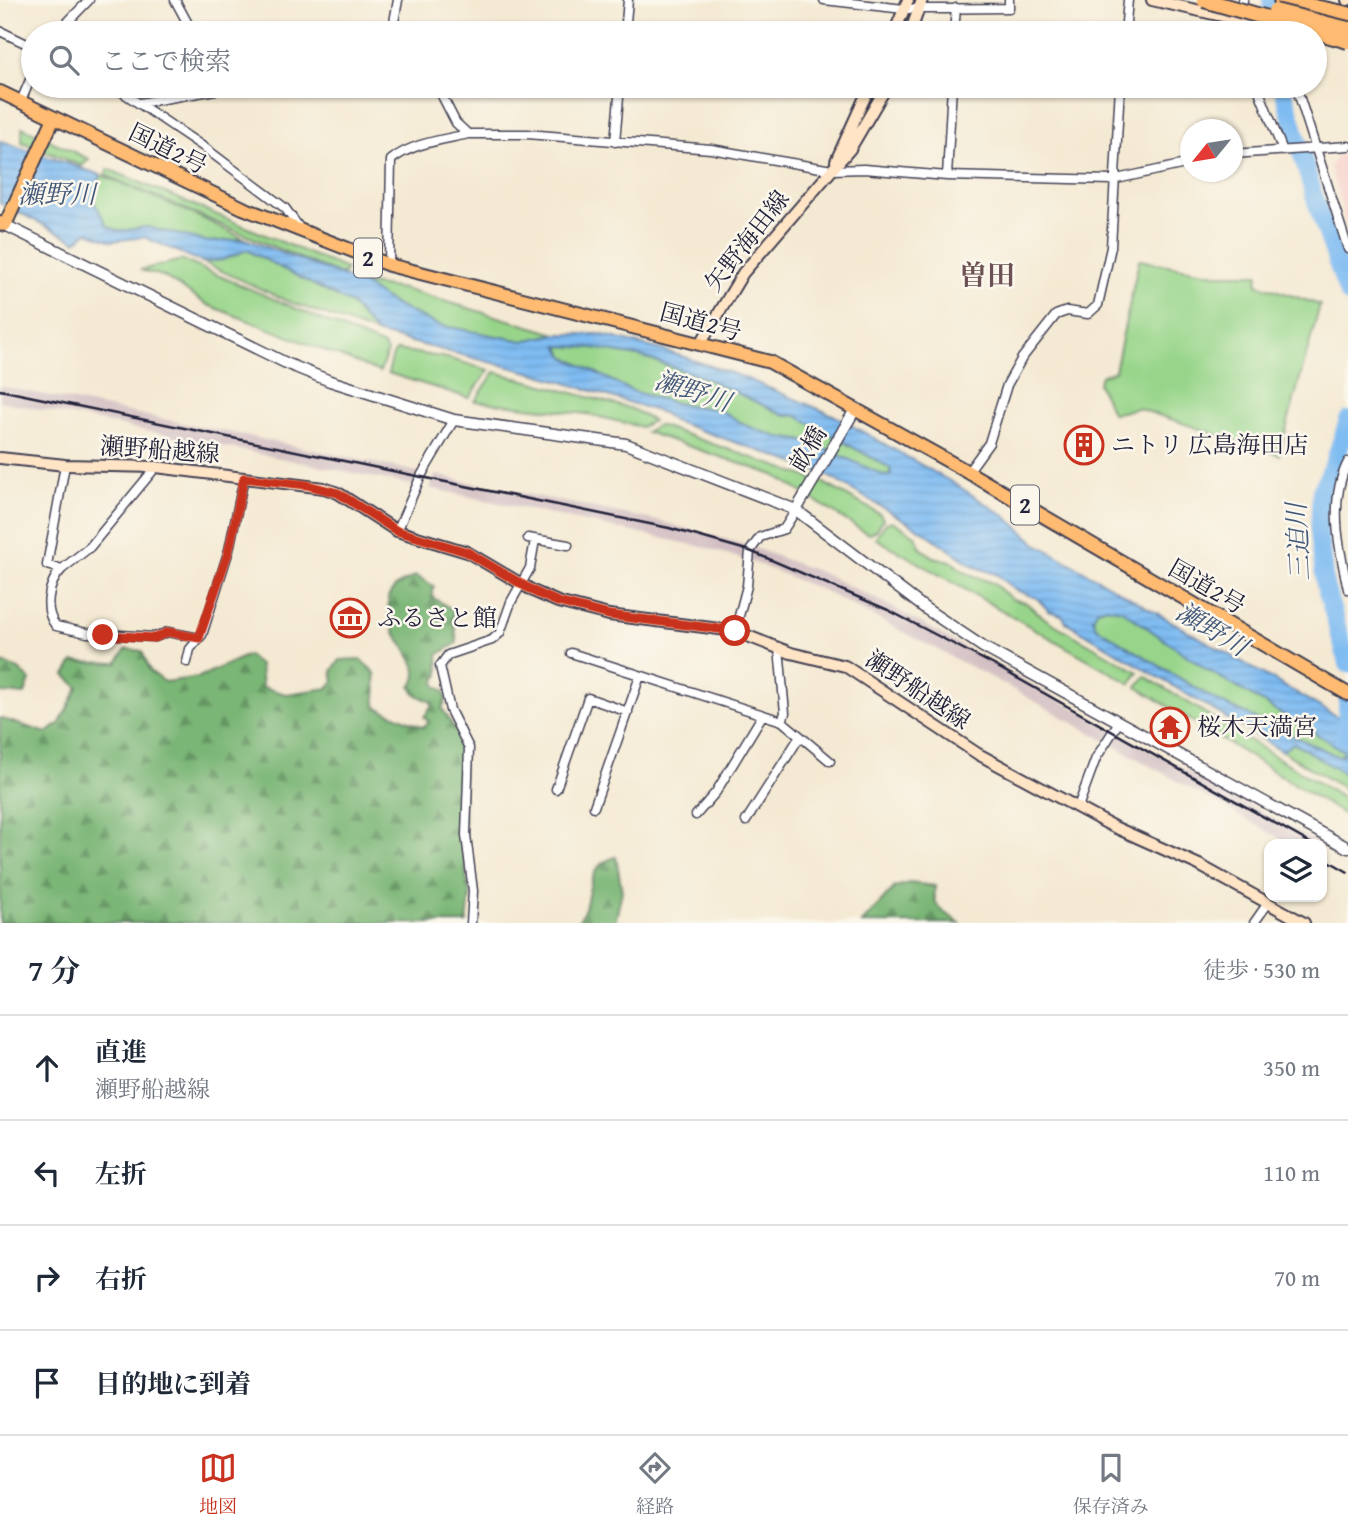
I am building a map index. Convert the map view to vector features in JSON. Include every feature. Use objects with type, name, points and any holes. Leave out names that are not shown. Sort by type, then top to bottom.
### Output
[{"type":"highway","points":[[1204,0],[1274,21]]},
{"type":"highway","points":[[1234,0],[1317,21]]},
{"type":"highway","points":[[1281,0],[1348,14]]},
{"type":"highway","points":[[1327,24],[1348,29]]},
{"type":"highway","points":[[1327,37],[1348,43]]},
{"type":"main road","points":[[1152,0],[1241,21]]},
{"type":"main road","points":[[899,21],[906,4]]},
{"type":"main road","points":[[915,21],[921,4]]},
{"type":"main road","points":[[1327,39],[1348,43]]},
{"type":"main road","name":"国道2号","points":[[0,92],[304,234],[389,265],[770,362],[968,472],[1343,691]]},
{"type":"main road","name":"矢野海田線","points":[[832,170],[865,98]]},
{"type":"main road","name":"矢野海田線","points":[[701,343],[743,273],[832,170],[867,122],[880,98]]},
{"type":"main road","points":[[4,222],[54,118]]},
{"type":"main road","name":"瀬野船越線","points":[[0,458],[65,466],[156,467],[307,485],[338,493],[397,531],[467,552],[547,598],[609,615],[735,631],[779,648],[836,663],[858,673],[978,754],[1134,837],[1199,865],[1304,923]]},
{"type":"street","points":[[69,21],[89,0]]},
{"type":"street","points":[[176,0],[186,21]]},
{"type":"street","points":[[394,21],[398,0]]},
{"type":"street","points":[[626,21],[628,0]]},
{"type":"street","points":[[824,0],[956,8],[1009,8],[1009,0]]},
{"type":"street","points":[[1126,21],[1128,0]]},
{"type":"street","points":[[1241,21],[1243,0]]},
{"type":"street","points":[[955,21],[956,8]]},
{"type":"street","points":[[0,31],[21,41]]},
{"type":"street","points":[[132,98],[285,208],[304,234]]},
{"type":"street","points":[[140,103],[157,98]]},
{"type":"street","points":[[443,98],[456,123],[468,134]]},
{"type":"street","points":[[615,142],[619,98]]},
{"type":"street","points":[[947,176],[951,98]]},
{"type":"street","points":[[968,472],[989,443],[1007,385],[1021,358],[1048,323],[1056,315],[1067,311],[1088,314],[1098,305],[1111,247],[1112,180],[1119,98]]},
{"type":"street","points":[[1262,98],[1285,151]]},
{"type":"street","points":[[1299,98],[1338,226],[1348,249]]},
{"type":"street","points":[[389,265],[391,160],[399,153],[429,142],[468,134],[527,134],[711,149],[832,170],[864,169],[947,176],[1112,180],[1180,165]]},
{"type":"street","points":[[1243,153],[1348,146]]},
{"type":"street","points":[[4,222],[288,364],[330,381],[454,420],[609,440],[796,510],[926,609],[983,647],[1348,848]]},
{"type":"street","name":"畝橋","points":[[796,510],[856,408]]},
{"type":"street","points":[[397,531],[421,476],[454,420]]},
{"type":"street","points":[[62,569],[47,565],[65,466]]},
{"type":"street","points":[[156,467],[90,547],[62,569],[49,594],[50,615],[56,626],[87,634],[155,638],[168,632],[199,638]]},
{"type":"street","points":[[1347,467],[1338,493],[1337,527],[1348,589]]},
{"type":"street","points":[[187,662],[190,649],[199,638],[229,550],[244,478]]},
{"type":"street","points":[[735,631],[747,586],[750,551],[760,537],[784,529],[796,510]]},
{"type":"street","points":[[471,923],[473,891],[466,835],[469,748],[450,710],[440,666],[448,655],[496,637],[530,568],[531,539],[568,545]]},
{"type":"street","points":[[779,648],[785,713],[782,721]]},
{"type":"street","points":[[571,653],[782,721],[799,738],[830,761]]},
{"type":"street","points":[[594,807],[640,676]]},
{"type":"street","points":[[556,789],[588,698],[628,712]]},
{"type":"street","points":[[696,815],[716,792],[762,716]]},
{"type":"street","points":[[1078,807],[1096,758],[1119,722]]},
{"type":"street","points":[[746,821],[799,738]]},
{"type":"street","points":[[1255,923],[1268,903]]},
{"type":"shaded area","points":[[1337,155],[1348,155],[1348,230],[1330,167]]},
{"type":"shaded area","points":[[0,386],[427,474],[422,487],[0,401]]},
{"type":"shaded area","points":[[435,475],[663,522],[749,546],[820,572],[890,606],[1311,839],[1281,839],[1000,682],[824,591],[758,564],[707,548],[430,488]]},
{"type":"green space","points":[[22,127],[89,159],[82,166],[22,142]]},
{"type":"green space","points":[[108,169],[346,269],[345,273],[340,275],[105,175]]},
{"type":"green space","points":[[101,175],[245,239],[209,242],[147,227],[120,231],[108,227],[93,200]]},
{"type":"green space","points":[[247,250],[351,304],[376,333],[287,301],[202,262],[222,260]]},
{"type":"green space","points":[[182,260],[384,346],[387,352],[380,372],[208,305],[163,276],[140,270]]},
{"type":"green space","points":[[1139,260],[1216,274],[1258,274],[1257,284],[1320,305],[1279,455],[1137,408],[1113,414],[1098,384],[1101,376],[1115,371]]},
{"type":"green space","points":[[361,283],[403,289],[556,334],[523,341],[438,325],[395,305]]},
{"type":"green space","points":[[558,345],[643,357],[705,378],[782,414],[797,416],[890,468],[891,475],[885,477],[811,442],[778,437],[747,426],[720,410],[675,403],[632,391],[565,357]]},
{"type":"green space","points":[[397,350],[447,358],[489,370],[469,398],[388,373]]},
{"type":"green space","points":[[495,372],[632,409],[653,421],[641,427],[587,414],[475,401]]},
{"type":"green space","points":[[658,425],[822,482],[880,514],[883,519],[877,530],[868,534],[774,475],[646,432]]},
{"type":"green space","points":[[892,521],[915,535],[921,548],[933,557],[951,561],[964,572],[993,583],[1012,599],[1026,603],[1047,620],[1138,672],[1131,684],[875,538],[886,523]]},
{"type":"green space","points":[[416,576],[434,586],[432,597],[453,610],[457,643],[438,655],[439,675],[435,680],[436,686],[444,691],[446,700],[442,708],[462,741],[466,873],[470,895],[467,923],[0,923],[0,718],[47,733],[60,723],[78,687],[65,675],[73,662],[117,663],[126,649],[142,651],[150,671],[165,682],[199,677],[248,655],[260,666],[262,687],[286,694],[328,688],[334,682],[332,671],[340,660],[360,659],[375,673],[376,707],[423,727],[429,722],[424,717],[433,703],[415,694],[411,687],[415,680],[415,665],[394,631],[388,605],[388,597],[396,586]]},
{"type":"green space","points":[[1106,607],[1122,610],[1206,669],[1333,744],[1343,751],[1343,755],[1337,756],[1217,701],[1096,627],[1093,618],[1097,610]]},
{"type":"green space","points":[[0,662],[19,669],[30,680],[25,694],[0,693]]},
{"type":"green space","points":[[1145,676],[1343,798],[1347,807],[1343,814],[1137,687]]},
{"type":"green space","points":[[1294,743],[1348,776],[1348,791],[1282,751]]},
{"type":"green space","points":[[616,857],[622,891],[615,923],[576,923],[586,906],[597,868]]},
{"type":"green space","points":[[909,883],[935,886],[937,905],[960,923],[862,923],[895,887]]},
{"type":"water","name":"瀬野川","points":[[0,141],[101,175],[93,200],[108,227],[120,231],[147,227],[209,242],[245,239],[361,283],[395,305],[438,325],[523,341],[556,334],[599,334],[666,351],[740,376],[833,415],[955,484],[1005,516],[1037,544],[1348,723],[1348,776],[1294,743],[1282,751],[1066,622],[1062,615],[1049,611],[1037,598],[1015,590],[996,574],[975,567],[923,531],[823,473],[671,420],[663,413],[537,374],[376,333],[351,304],[247,250],[222,260],[202,262],[144,237],[112,241],[88,232],[76,241],[0,203]],"holes":[[[558,346],[594,348],[643,357],[705,378],[782,414],[797,416],[890,468],[891,475],[885,476],[811,442],[778,437],[747,426],[720,410],[675,403],[632,391],[565,357]],[[1106,607],[1122,610],[1206,669],[1333,744],[1343,751],[1343,755],[1337,756],[1217,701],[1096,627],[1093,618],[1097,610]]]},
{"type":"waterway","points":[[1271,0],[1272,21]]},
{"type":"waterway","name":"三迫川","points":[[1285,98],[1314,196],[1348,294]]},
{"type":"waterway","name":"三迫川","points":[[1348,420],[1334,463],[1321,491],[1319,533],[1325,585],[1348,664]]},
{"type":"waterway","name":"三迫川","points":[[1344,739],[1348,697]]},
{"type":"railway","points":[[0,390],[669,528],[750,551],[888,610],[994,665],[1303,839]]},
{"type":"railway","points":[[1327,860],[1348,872]]},
{"type":"place","name":"ニトリ 広島海田店","points":[[1084,445]]},
{"type":"place","name":"ふるさと館","points":[[350,618]]},
{"type":"place","name":"桜木天満宮","points":[[1170,727]]},
{"type":"district","name":"曽田","points":[[987,275]]},
{"type":"route","points":[[103,635],[155,638],[168,632],[199,638],[202,635],[229,550],[244,478],[307,485],[338,493],[397,531],[467,552],[535,592],[558,602],[609,615],[735,631]]}]
